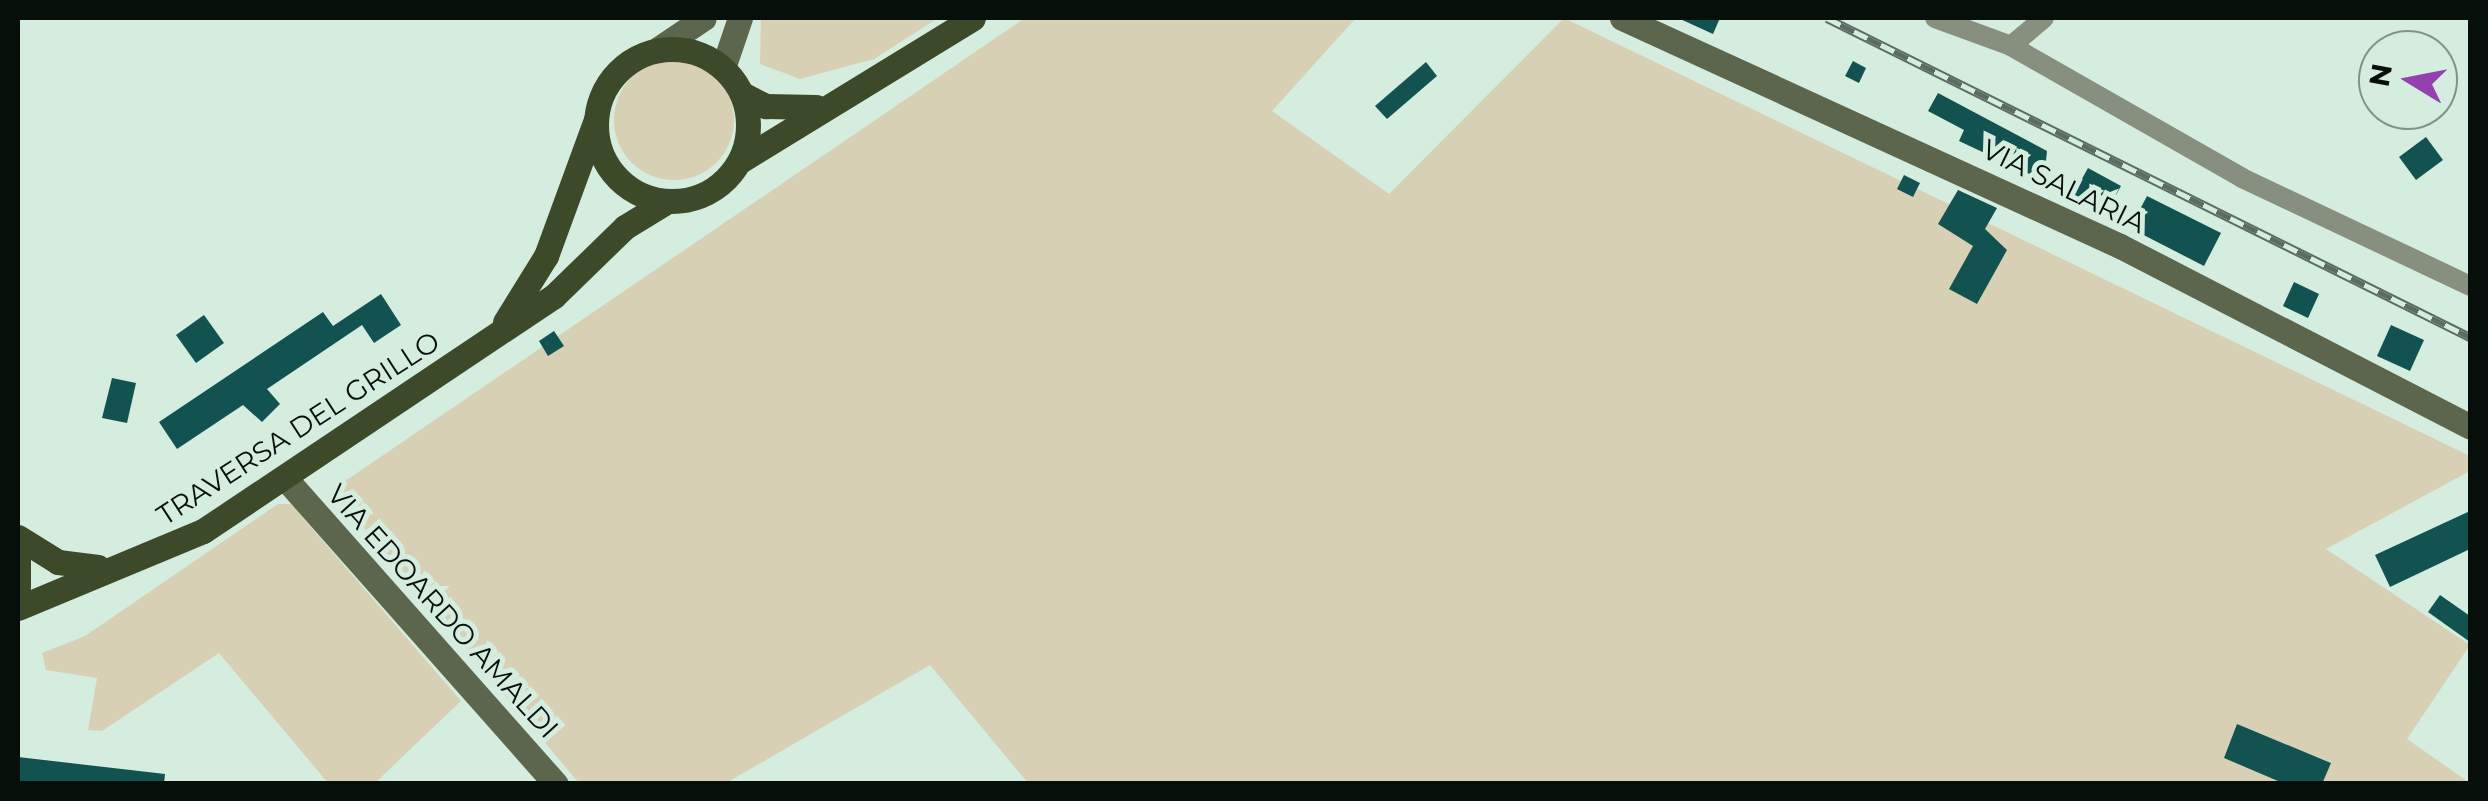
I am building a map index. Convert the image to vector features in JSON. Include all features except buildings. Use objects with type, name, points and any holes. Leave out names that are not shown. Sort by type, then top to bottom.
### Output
[{"type":"main road","points":[[704,18],[614,74],[595,122],[615,176],[666,202],[708,192],[739,162],[792,122],[841,104],[973,18]]},
{"type":"main road","points":[[723,68],[740,18]]},
{"type":"main road","name":"VIA SALARIA","points":[[1622,18],[2102,238],[2470,427]]},
{"type":"main road","points":[[658,49],[723,68],[742,94],[779,108],[841,104]]},
{"type":"main road","points":[[739,162],[742,94]]},
{"type":"main road","name":"TRAVERSA DEL GRILLO","points":[[496,334],[546,256],[595,122]]},
{"type":"main road","name":"TRAVERSA DEL GRILLO","points":[[18,608],[203,531],[496,334],[666,202]]},
{"type":"main road","name":"VIA EDOARDO AMALDI","points":[[284,478],[556,784]]},
{"type":"main road","points":[[18,536],[58,562],[113,566]]},
{"type":"main road","points":[[18,550],[18,587]]},
{"type":"street","points":[[1935,18],[2011,46],[2242,178],[2470,286]]},
{"type":"street","points":[[2011,46],[2044,18]]},
{"type":"shaded area","points":[[761,18],[938,18],[874,59],[800,79],[760,64]]},
{"type":"shaded area","points":[[1025,18],[1356,18],[1272,111],[1389,194],[1564,18],[2470,456],[2470,471],[2326,549],[2470,645],[2407,739],[2470,783],[2322,783],[2330,762],[2238,725],[2224,758],[2285,783],[1028,783],[930,665],[726,783],[579,783],[332,490]]},
{"type":"shaded area","points":[[674,60],[697,64],[717,77],[730,97],[734,120],[730,143],[717,163],[697,176],[674,180],[651,176],[631,163],[618,143],[614,120],[618,97],[631,77],[651,64]]},
{"type":"shaded area","points":[[278,504],[291,504],[461,701],[375,783],[328,783],[219,653],[102,731],[88,730],[97,678],[46,670],[42,653],[85,636]]},
{"type":"railway","points":[[1827,18],[2470,337]]}]
